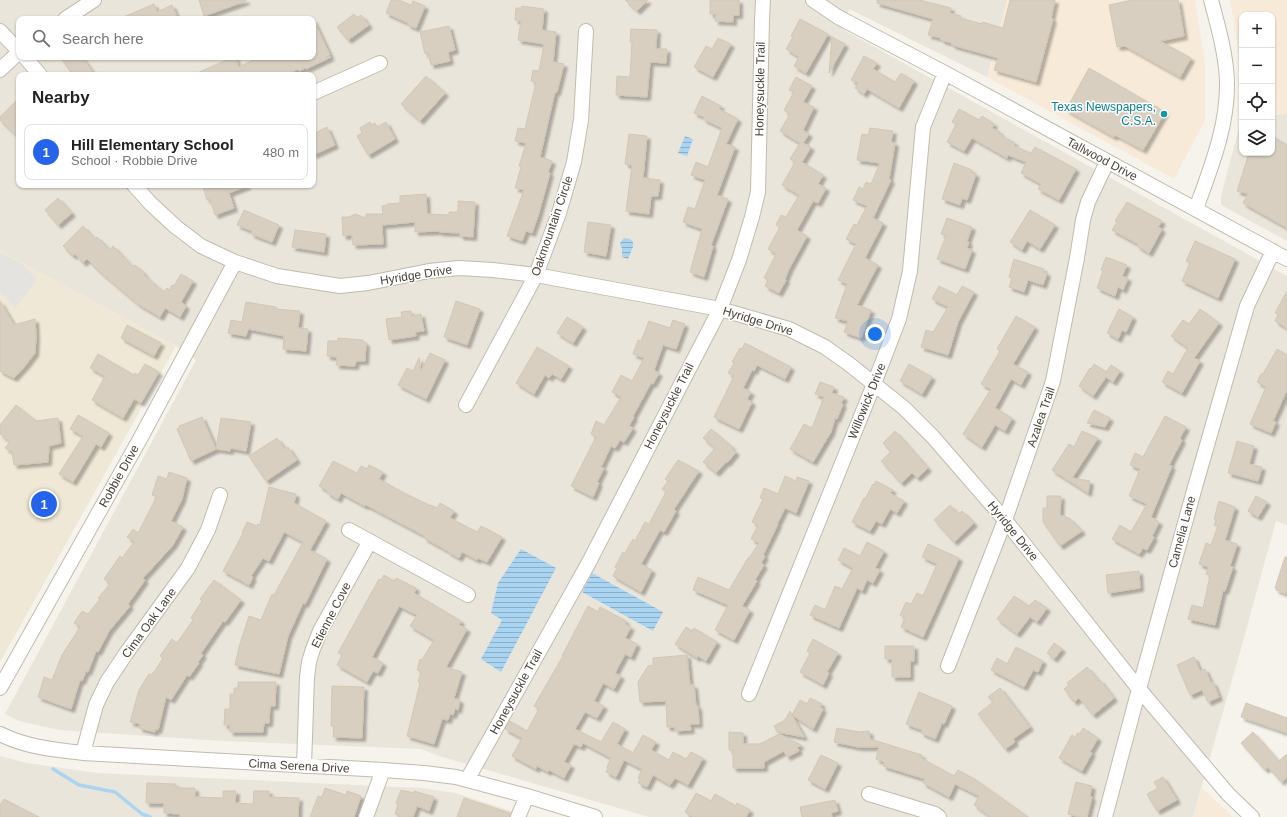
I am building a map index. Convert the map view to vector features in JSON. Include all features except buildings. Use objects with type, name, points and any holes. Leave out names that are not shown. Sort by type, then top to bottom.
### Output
[{"type":"street","points":[[69,16],[94,0]]},
{"type":"street","name":"Honeysuckle Trail","points":[[467,780],[588,564],[720,309],[739,260],[758,192],[763,0]]},
{"type":"street","name":"Tallwood Drive","points":[[813,0],[838,17],[945,73],[1287,259]]},
{"type":"street","points":[[1196,209],[1221,135],[1226,105],[1227,81],[1225,62],[1211,0]]},
{"type":"street","points":[[0,31],[16,48]]},
{"type":"street","name":"Oakmountain Circle","points":[[466,405],[536,275],[559,213],[574,162],[581,120],[586,31]]},
{"type":"street","points":[[0,70],[16,54]]},
{"type":"street","points":[[27,60],[37,72]]},
{"type":"street","points":[[316,92],[380,63]]},
{"type":"street","name":"Willowick Drive","points":[[749,694],[899,319],[910,271],[923,127],[945,73]]},
{"type":"street","name":"Azalea Trail","points":[[948,666],[1006,520],[1053,381],[1083,220],[1088,202],[1108,162]]},
{"type":"street","name":"Hyridge Drive","points":[[138,188],[151,204],[176,227],[201,246],[235,262],[277,276],[340,286],[368,283],[429,271],[459,268],[536,275],[720,309],[789,330],[825,347],[849,364],[904,408],[933,437],[1006,520],[1139,689],[1228,794],[1252,817]]},
{"type":"street","name":"Camelia Lane","points":[[1105,817],[1195,487],[1247,306],[1273,251]]},
{"type":"street","name":"Robbie Drive","points":[[0,688],[140,439],[235,262]]},
{"type":"street","name":"Cima Oak Lane","points":[[83,753],[96,705],[107,682],[188,568],[208,530],[220,495]]},
{"type":"street","points":[[349,530],[468,595]]},
{"type":"street","name":"Etienne Cove","points":[[304,766],[307,677],[309,662],[320,631],[370,541]]},
{"type":"street","name":"Cima Serena Drive","points":[[0,734],[23,743],[44,748],[83,753],[384,770],[456,777],[595,817]]},
{"type":"street","points":[[366,817],[384,770]]},
{"type":"street","points":[[868,794],[934,814],[939,817]]},
{"type":"street","points":[[518,817],[526,796]]},
{"type":"shaded area","points":[[0,0],[1007,0],[987,77],[849,9],[844,30],[1287,276],[1287,525],[1276,521],[1193,817],[649,817],[439,756],[421,749],[222,741],[59,730],[19,721],[5,714],[196,360],[176,346],[0,251]]},
{"type":"shaded area","points":[[1007,0],[1195,0],[1205,64],[1205,120],[1174,179],[987,77]]},
{"type":"shaded area","points":[[1230,0],[1287,0],[1287,114],[1275,115],[1275,12],[1239,12],[1239,56]]},
{"type":"shaded area","points":[[1287,114],[1287,241],[1221,205],[1221,196],[1239,128],[1239,156],[1275,156],[1275,115]]},
{"type":"shaded area","points":[[0,251],[176,346],[0,662]]},
{"type":"shaded area","points":[[0,253],[22,264],[37,280],[15,308],[0,293]]},
{"type":"shaded area","points":[[0,756],[27,763],[97,773],[421,788],[455,793],[530,817],[0,817]]},
{"type":"shaded area","points":[[1202,788],[1233,817],[1193,817]]},
{"type":"water","points":[[685,136],[693,139],[687,156],[678,153]]},
{"type":"water","points":[[624,238],[630,239],[633,242],[633,247],[628,259],[622,257],[620,243]]},
{"type":"water","points":[[521,549],[556,568],[501,672],[481,659],[502,620],[491,613],[498,583]]},
{"type":"water","points":[[592,573],[663,612],[653,631],[582,592]]},
{"type":"waterway","points":[[53,769],[79,785],[115,792],[142,814],[150,817]]},
{"type":"place","name":"Texas Newspapers, C.S.A.","points":[[1164,114]]},
{"type":"place","name":"Hill Elementary School","points":[[44,504]]}]
